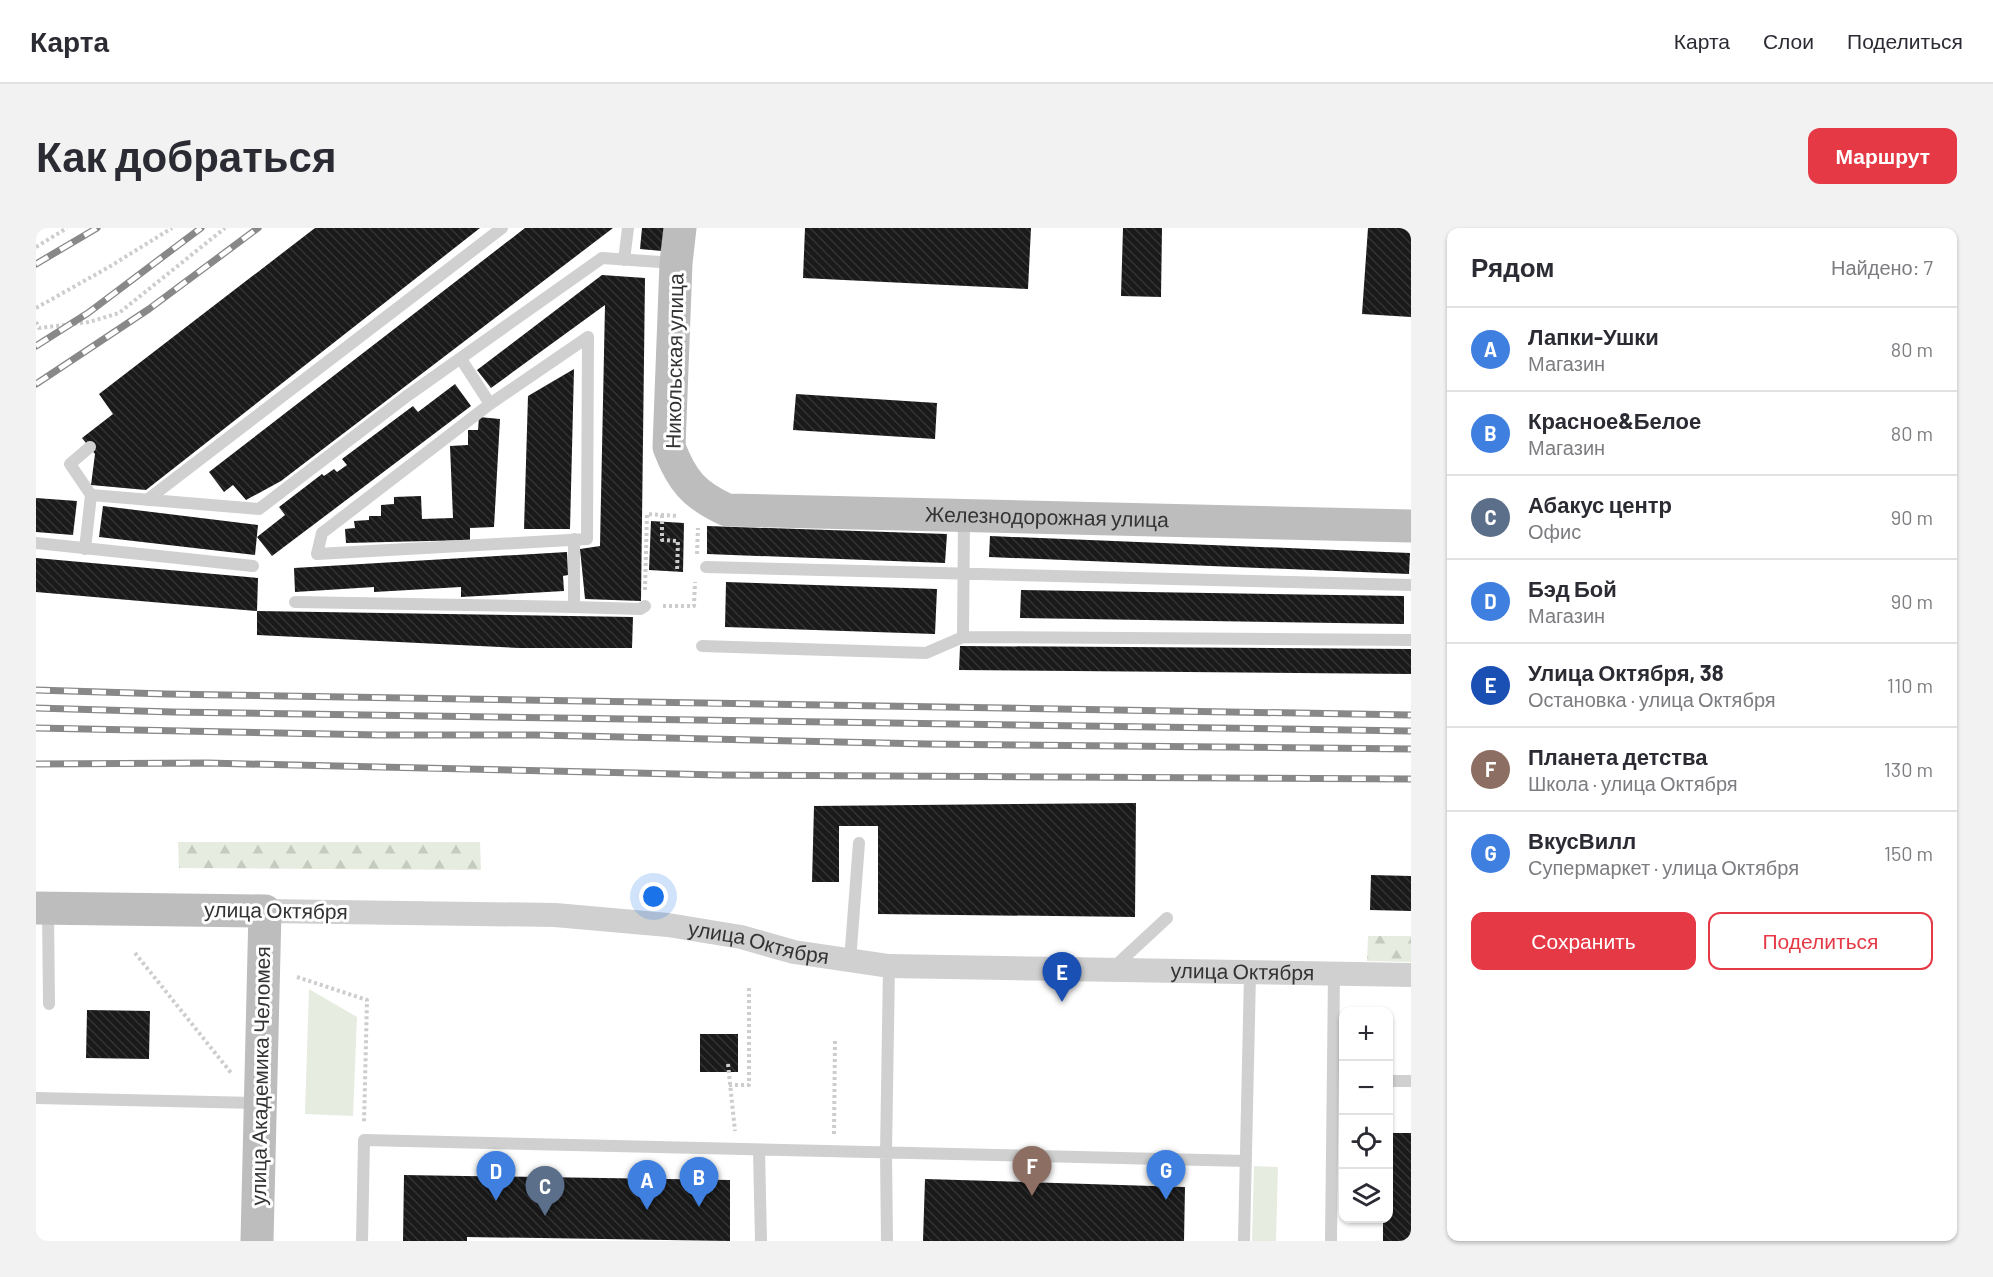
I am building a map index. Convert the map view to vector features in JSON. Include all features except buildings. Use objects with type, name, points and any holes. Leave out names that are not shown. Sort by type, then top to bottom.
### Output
[{"type":"street","name":"Никольская улица","points":[[680,228],[676,263],[669,447],[695,502]]},
{"type":"street","name":"Железнодорожная улица","points":[[695,502],[707,501],[728,510],[1411,526]]},
{"type":"street","name":"улица Октября","points":[[42,908],[555,915],[657,924],[741,937],[794,952],[889,966],[1411,975]]},
{"type":"street","name":"улица Академика Челомея","points":[[257,1241],[265,910]]},
{"type":"lane","points":[[147,500],[502,228]]},
{"type":"lane","points":[[624,260],[628,228]]},
{"type":"lane","points":[[91,495],[259,509],[407,396],[602,258],[676,263]]},
{"type":"lane","points":[[588,337],[587,538],[318,554],[322,533],[490,404],[588,337]]},
{"type":"lane","points":[[461,358],[490,404]]},
{"type":"lane","points":[[85,549],[91,495],[70,464],[90,447]]},
{"type":"lane","points":[[963,637],[964,515]]},
{"type":"lane","points":[[574,539],[574,607]]},
{"type":"lane","points":[[36,543],[253,566]]},
{"type":"lane","points":[[699,567],[1411,585]]},
{"type":"lane","points":[[295,602],[640,609],[645,606]]},
{"type":"lane","points":[[702,646],[926,652],[963,637],[1411,640]]},
{"type":"lane","points":[[850,961],[859,843]]},
{"type":"lane","points":[[42,908],[49,1004]]},
{"type":"lane","points":[[1110,971],[1167,918]]},
{"type":"lane","points":[[887,1241],[889,966]]},
{"type":"lane","points":[[1244,1241],[1250,974]]},
{"type":"lane","points":[[1331,1241],[1338,1080],[1334,974]]},
{"type":"lane","points":[[1393,1081],[1411,1081]]},
{"type":"lane","points":[[36,1098],[260,1103]]},
{"type":"lane","points":[[362,1241],[364,1140],[1246,1161]]},
{"type":"lane","points":[[759,1150],[761,1241]]},
{"type":"path","points":[[36,247],[67,228]]},
{"type":"path","points":[[36,308],[172,228]]},
{"type":"path","points":[[36,322],[39,328],[89,322],[119,313],[225,228]]},
{"type":"path","points":[[677,572],[678,541],[662,540],[663,515],[647,514],[645,606],[694,606],[699,567],[695,502]]},
{"type":"path","points":[[135,952],[236,1079]]},
{"type":"path","points":[[297,977],[367,1000],[364,1140]]},
{"type":"path","points":[[729,1085],[749,1085],[749,986]]},
{"type":"path","points":[[834,1151],[835,1039]]},
{"type":"path","points":[[728,1064],[737,1149]]},
{"type":"green space","points":[[178,842],[480,842],[481,870],[179,868]]},
{"type":"green space","points":[[1368,936],[1411,936],[1411,962],[1367,961]]},
{"type":"green space","points":[[309,989],[357,1017],[353,1116],[305,1114]]},
{"type":"green space","points":[[1254,1166],[1278,1167],[1276,1241],[1252,1241]]},
{"type":"railway","points":[[36,264],[97,228]]},
{"type":"railway","points":[[36,346],[88,313],[201,228]]},
{"type":"railway","points":[[36,384],[149,309],[258,228]]},
{"type":"railway","points":[[36,690],[1411,715]]},
{"type":"railway","points":[[36,708],[1411,731]]},
{"type":"railway","points":[[36,728],[379,735],[536,735],[927,744],[1411,749]]},
{"type":"railway","points":[[36,764],[207,763],[719,775],[1411,779]]},
{"type":"place","name":"Улица Октября, 38","points":[[1062,1002]]},
{"type":"place","name":"Планета детства","points":[[1032,1196]]},
{"type":"place","name":"ВкусВилл","points":[[1166,1200]]},
{"type":"place","name":"Бэд Бой","points":[[496,1201]]},
{"type":"place","name":"Красное&Белое","points":[[699,1207]]},
{"type":"place","name":"Лапки-Ушки","points":[[647,1210]]},
{"type":"place","name":"Абакус центр","points":[[545,1216]]}]
